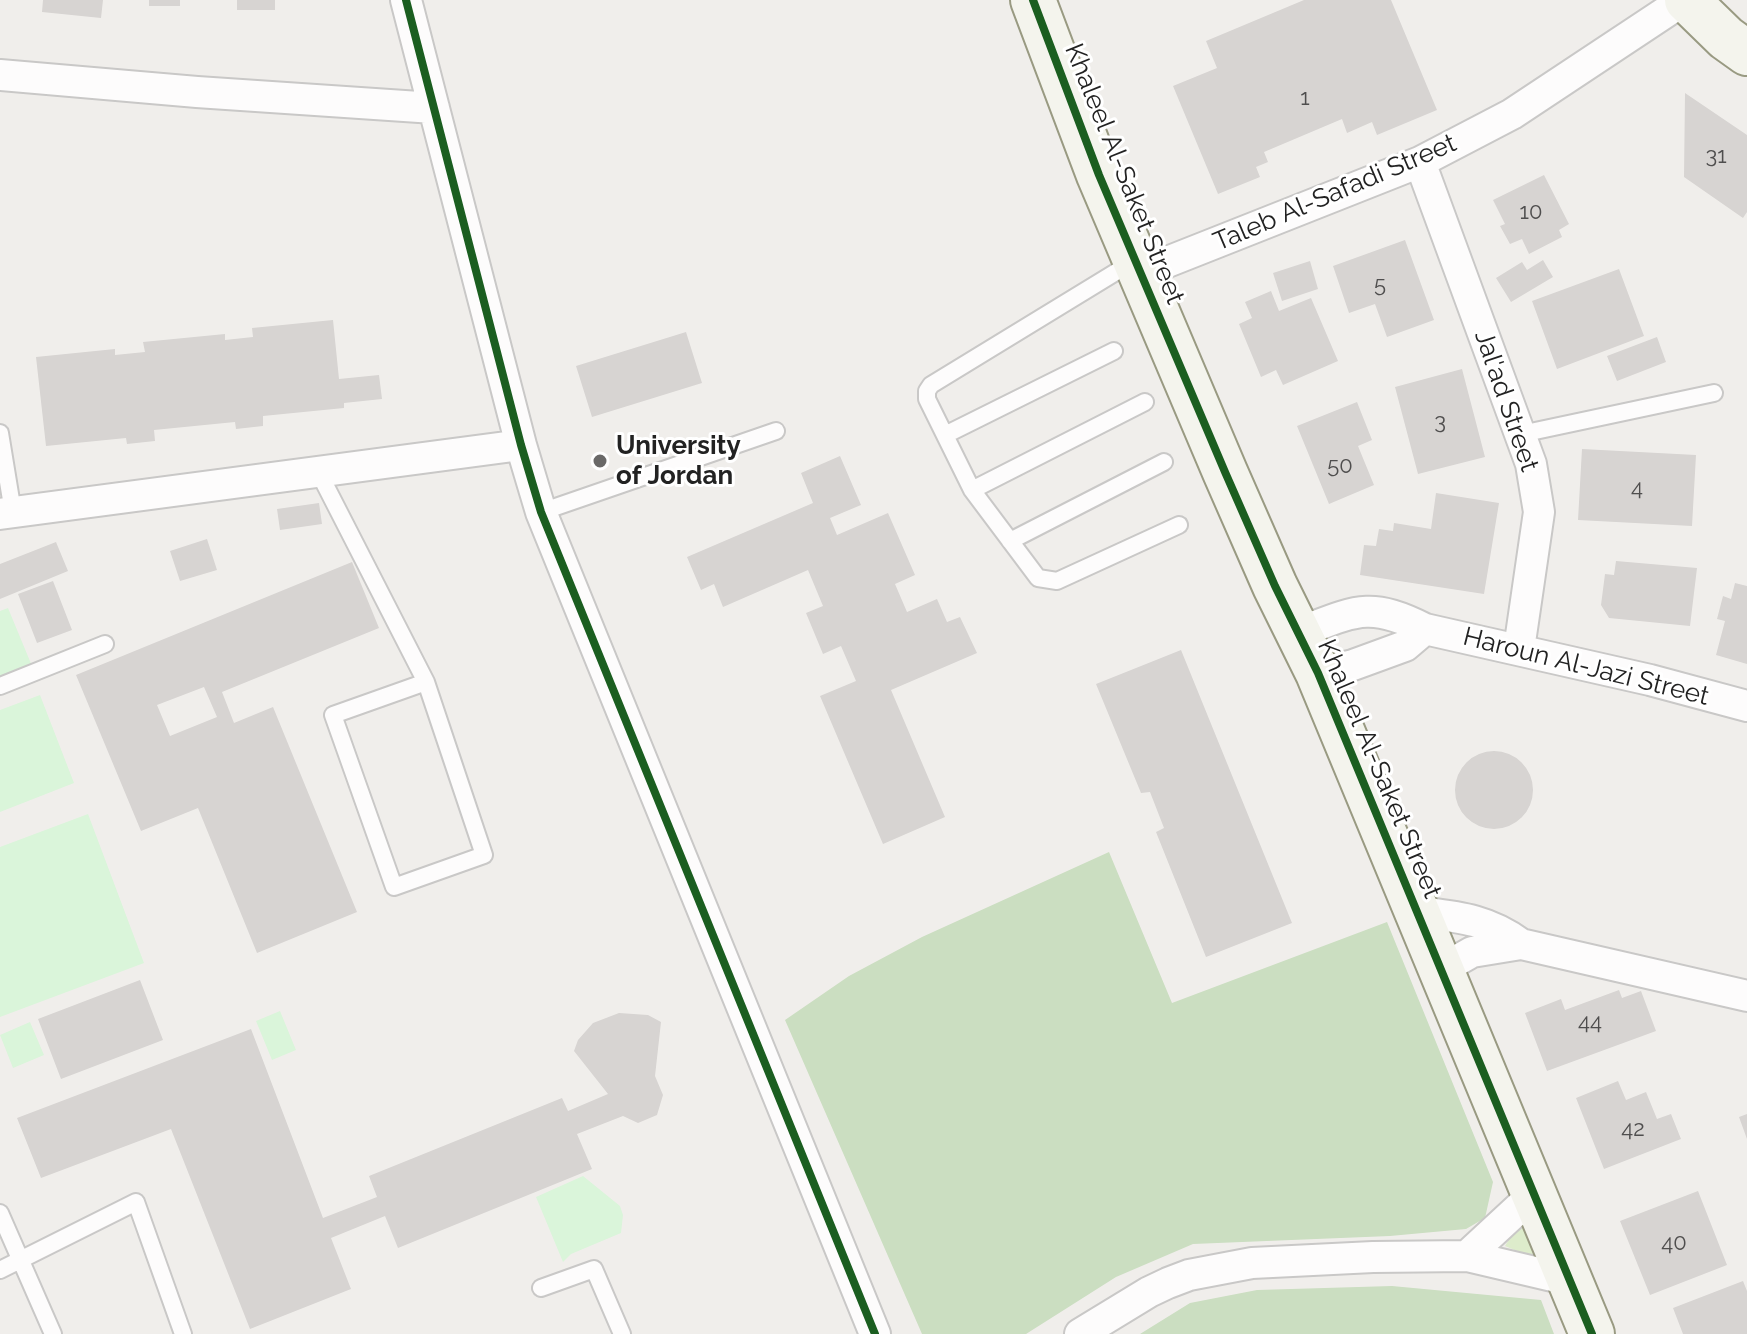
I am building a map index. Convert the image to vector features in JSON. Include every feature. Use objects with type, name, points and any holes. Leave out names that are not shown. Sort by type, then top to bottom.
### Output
[{"type":"street","points":[[406,0],[541,512],[875,1334]]},
{"type":"street","name":"Khaleel Al-Saket Street","points":[[1033,0],[1099,175],[1256,544],[1318,673],[1592,1334]]},
{"type":"street","points":[[1685,0],[1747,53]]},
{"type":"street","name":"Taleb Al-Safadi Street","points":[[1139,266],[1420,162],[1512,114],[1685,0]]},
{"type":"street","points":[[0,75],[434,108]]},
{"type":"street","name":"Jal'ad Street","points":[[1420,162],[1531,464],[1539,512],[1519,649]]},
{"type":"street","points":[[6,513],[521,445]]},
{"type":"street","name":"Haroun Al-Jazi Street","points":[[1300,632],[1356,612],[1375,610],[1399,616],[1425,629],[1519,649],[1747,706]]},
{"type":"street","points":[[1318,673],[1353,665],[1405,646],[1425,629]]},
{"type":"street","points":[[1418,912],[1481,921],[1498,928],[1521,944],[1747,996]]},
{"type":"street","points":[[1442,969],[1472,952],[1521,944]]},
{"type":"street","points":[[1467,1256],[1534,1194]]},
{"type":"street","points":[[1080,1334],[1168,1283],[1189,1275],[1233,1266],[1295,1260],[1467,1256],[1569,1280]]},
{"type":"lane","points":[[1139,266],[931,385],[927,399],[972,490],[1038,578],[1057,581],[1179,525]]},
{"type":"lane","points":[[945,435],[1114,351]]},
{"type":"lane","points":[[1521,434],[1714,393]]},
{"type":"lane","points":[[972,490],[1145,402]]},
{"type":"lane","points":[[541,512],[776,431]]},
{"type":"lane","points":[[0,433],[6,513]]},
{"type":"lane","points":[[1010,541],[1164,462]]},
{"type":"lane","points":[[318,471],[426,682],[484,855],[394,887],[333,715],[426,682]]},
{"type":"lane","points":[[0,686],[105,644]]},
{"type":"lane","points":[[0,1270],[136,1202],[183,1334]]},
{"type":"lane","points":[[0,1213],[53,1334]]},
{"type":"lane","points":[[541,1288],[594,1269],[622,1334]]},
{"type":"green space","points":[[8,608],[32,666],[0,680],[0,611]]},
{"type":"green space","points":[[40,695],[74,783],[0,812],[0,710]]},
{"type":"green space","points":[[88,814],[144,963],[0,1017],[0,847]]},
{"type":"green space","points":[[1109,852],[1172,1003],[1387,922],[1493,1182],[1485,1218],[1466,1229],[1390,1236],[1193,1244],[1116,1277],[1026,1334],[922,1334],[785,1020],[849,976],[922,937]]},
{"type":"green space","points":[[280,1011],[296,1050],[272,1060],[256,1021]]},
{"type":"green space","points":[[30,1022],[44,1055],[13,1068],[0,1035]]},
{"type":"green space","points":[[583,1176],[620,1206],[623,1215],[621,1233],[571,1254],[563,1262],[536,1197]]},
{"type":"green space","points":[[1524,1215],[1541,1261],[1505,1246]]},
{"type":"green space","points":[[1392,1286],[1541,1300],[1554,1334],[1140,1334],[1190,1303],[1257,1290]]},
{"type":"building","points":[[43,0],[103,0],[101,18],[42,12]]},
{"type":"building","points":[[149,0],[180,0],[180,6],[149,6]]},
{"type":"building","points":[[237,0],[275,0],[275,10],[237,10]]},
{"type":"building","points":[[1304,0],[1391,0],[1437,110],[1377,135],[1372,122],[1347,133],[1342,119],[1264,152],[1268,162],[1256,167],[1260,177],[1218,194],[1173,86],[1217,68],[1206,41]]},
{"type":"building","points":[[1685,93],[1747,135],[1747,212],[1743,218],[1684,177]]},
{"type":"building","points":[[1544,175],[1569,224],[1559,230],[1562,237],[1529,254],[1522,239],[1510,244],[1500,226],[1505,224],[1493,200]]},
{"type":"building","points":[[1405,240],[1434,320],[1387,337],[1375,304],[1349,313],[1333,266]]},
{"type":"building","points":[[1543,260],[1553,277],[1511,302],[1496,278],[1522,262],[1527,270]]},
{"type":"building","points":[[1310,261],[1318,289],[1282,301],[1273,273]]},
{"type":"building","points":[[1619,269],[1644,336],[1557,369],[1532,301]]},
{"type":"building","points":[[1271,291],[1279,311],[1311,298],[1338,361],[1283,385],[1276,370],[1261,377],[1239,324],[1252,318],[1245,302]]},
{"type":"building","points":[[333,320],[339,379],[379,375],[382,399],[344,403],[344,408],[263,416],[263,426],[236,429],[235,422],[154,430],[155,441],[127,444],[126,438],[46,446],[36,357],[115,349],[115,355],[145,352],[143,342],[225,334],[225,340],[253,337],[252,328]]},
{"type":"building","points":[[686,332],[702,383],[592,417],[576,366]]},
{"type":"building","points":[[1657,337],[1666,362],[1617,381],[1607,356]]},
{"type":"building","points":[[1462,369],[1485,457],[1418,474],[1395,387]]},
{"type":"building","points":[[1357,402],[1372,440],[1358,446],[1374,485],[1329,504],[1297,426]]},
{"type":"building","points":[[1582,449],[1696,455],[1692,526],[1578,520]]},
{"type":"building","points":[[840,456],[861,505],[830,518],[837,535],[888,513],[915,575],[895,584],[907,612],[937,599],[947,622],[960,617],[977,653],[891,690],[945,817],[883,844],[820,696],[856,681],[841,646],[823,654],[806,613],[823,606],[808,570],[723,607],[714,584],[701,590],[687,557],[813,503],[801,473]]},
{"type":"building","points":[[1436,493],[1499,503],[1484,594],[1360,575],[1364,545],[1376,546],[1379,529],[1393,531],[1394,523],[1431,529]]},
{"type":"building","points":[[319,503],[322,524],[280,530],[277,509]]},
{"type":"building","points":[[207,539],[217,570],[180,581],[170,551]]},
{"type":"building","points":[[56,542],[68,571],[0,599],[0,564]]},
{"type":"building","points":[[1616,561],[1697,568],[1690,626],[1609,618],[1601,605],[1605,574],[1614,575]]},
{"type":"building","points":[[352,562],[379,628],[222,692],[234,723],[273,707],[357,912],[257,953],[198,808],[141,831],[76,675]],"holes":[[[204,687],[217,717],[170,736],[157,705]]]},
{"type":"building","points":[[53,581],[72,630],[37,643],[18,594]]},
{"type":"building","points":[[1735,583],[1747,586],[1747,664],[1716,655],[1725,621],[1717,619],[1723,596],[1731,599]]},
{"type":"building","points":[[1181,650],[1292,923],[1206,957],[1156,832],[1164,828],[1150,792],[1141,793],[1096,684]]},
{"type":"building","points":[[1494,751],[1509,754],[1522,762],[1530,775],[1533,790],[1530,805],[1522,818],[1509,826],[1494,829],[1479,826],[1466,818],[1458,805],[1455,790],[1458,775],[1466,762],[1479,754]]},
{"type":"building","points":[[140,980],[163,1040],[61,1079],[38,1019]]},
{"type":"building","points":[[1619,990],[1622,998],[1641,991],[1656,1031],[1547,1071],[1525,1013],[1561,999],[1565,1010]]},
{"type":"building","points":[[619,1013],[648,1015],[661,1022],[655,1076],[663,1095],[657,1115],[638,1123],[623,1116],[577,1134],[592,1169],[398,1248],[385,1216],[331,1238],[351,1289],[250,1329],[171,1129],[41,1178],[17,1118],[251,1029],[323,1218],[377,1197],[369,1176],[562,1098],[568,1111],[608,1094],[574,1051],[578,1040],[593,1023]]},
{"type":"building","points":[[1618,1081],[1626,1100],[1646,1092],[1657,1119],[1671,1114],[1681,1139],[1604,1169],[1576,1098]]},
{"type":"building","points":[[1747,1114],[1747,1139],[1739,1117]]},
{"type":"building","points":[[1698,1191],[1727,1265],[1650,1295],[1620,1221]]},
{"type":"building","points":[[1743,1281],[1747,1291],[1747,1334],[1683,1334],[1673,1308]]},
{"type":"cycle path","points":[[406,0],[541,512],[875,1334]]},
{"type":"cycle path","points":[[1033,0],[1099,175],[1275,586],[1318,673],[1592,1334]]},
{"type":"place","name":"University of Jordan","points":[[600,461]]}]
